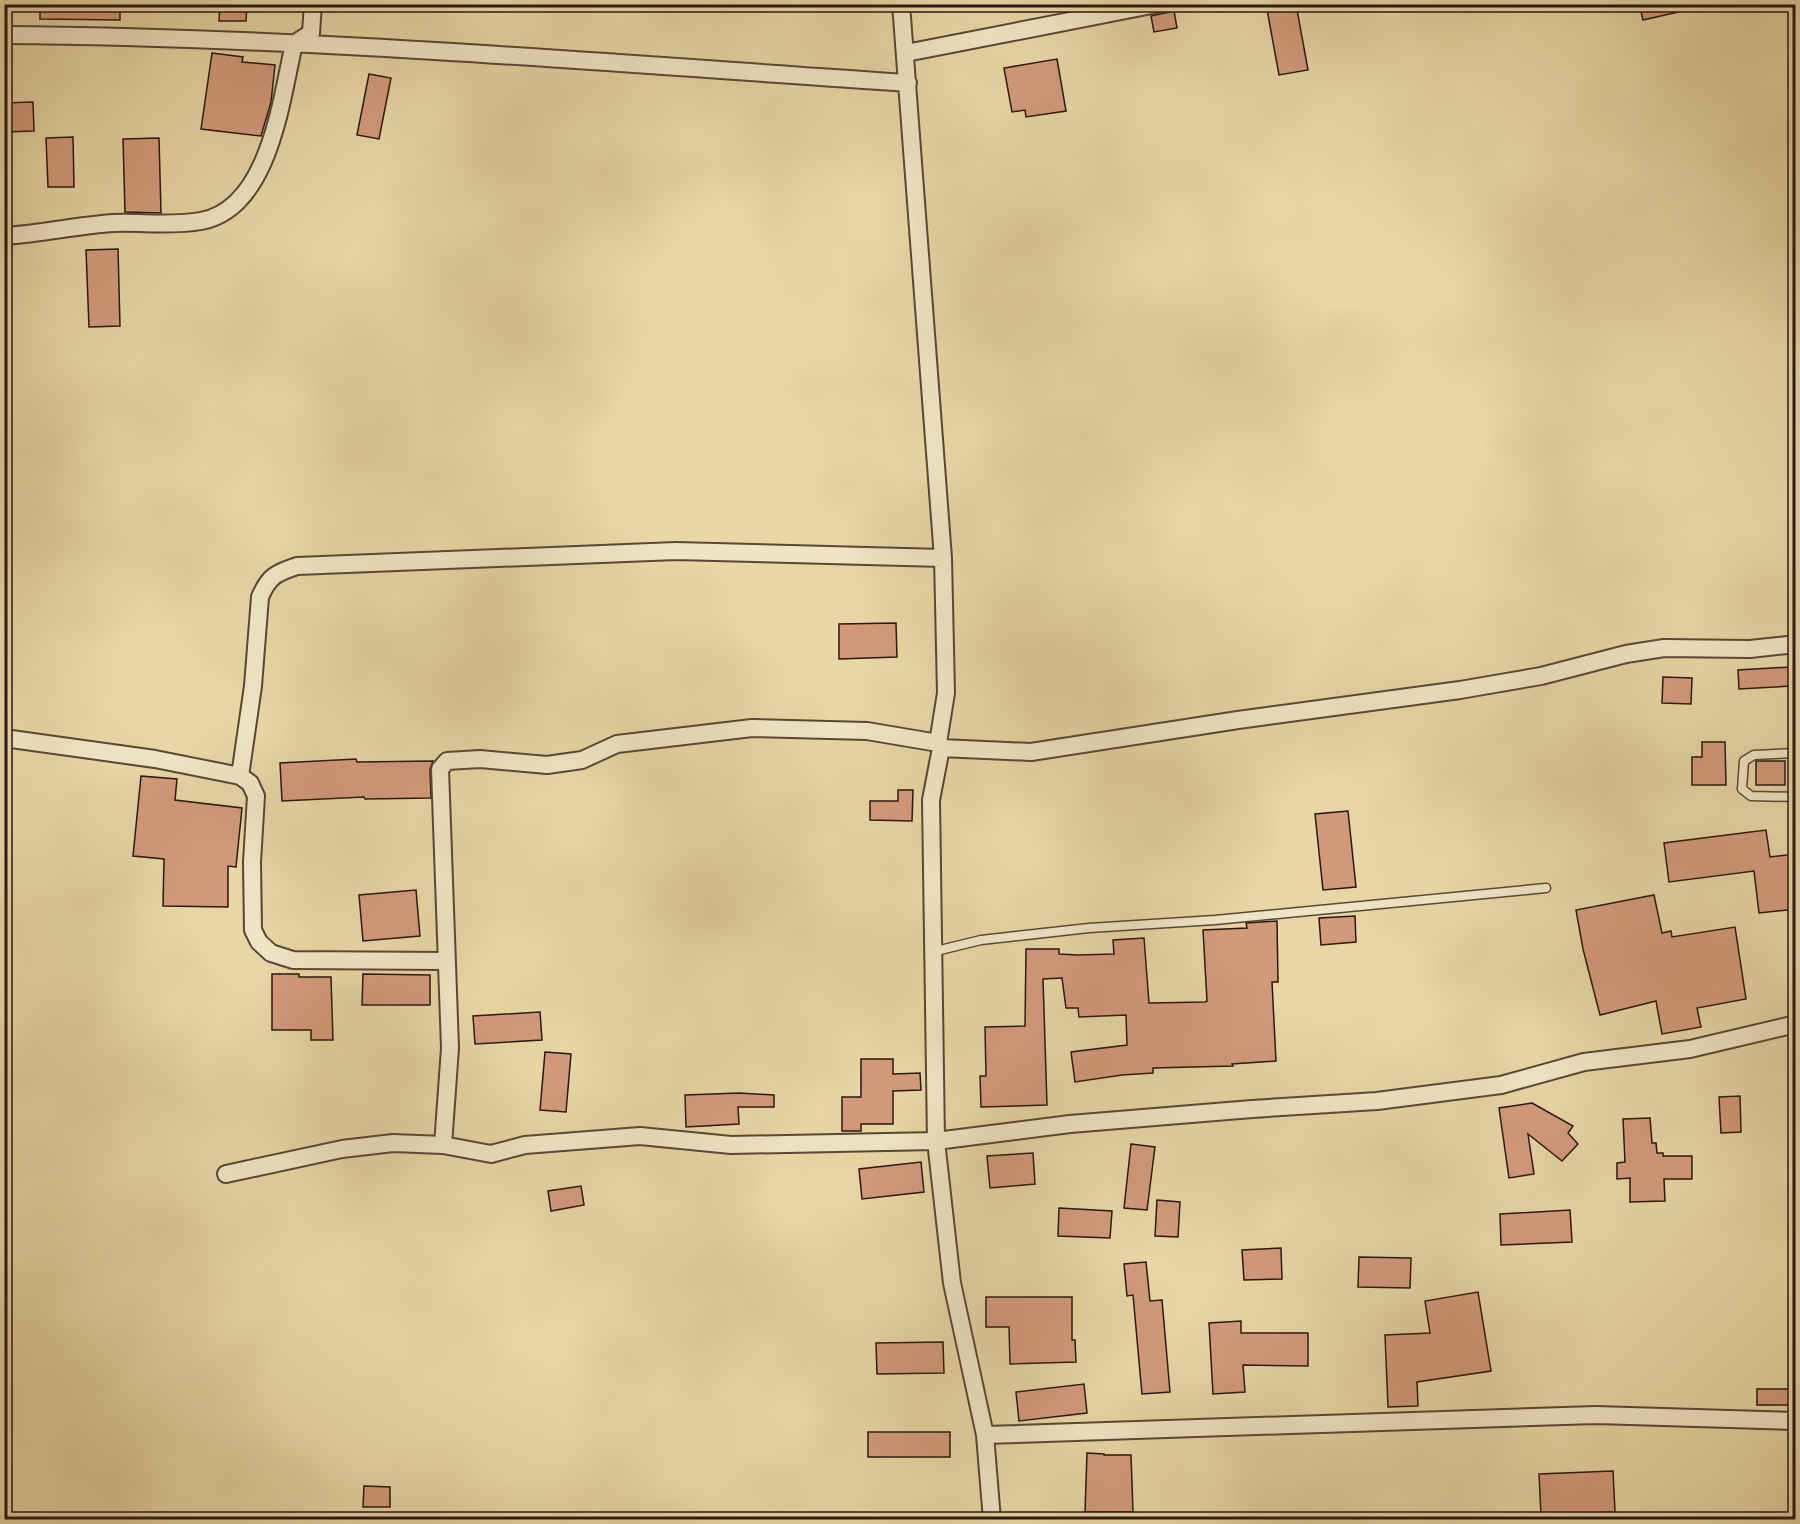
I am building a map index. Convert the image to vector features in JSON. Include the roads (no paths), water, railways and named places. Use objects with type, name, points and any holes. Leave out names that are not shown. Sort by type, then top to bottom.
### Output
[{"type":"street","points":[[4,236],[111,223],[203,221],[224,212],[242,197],[259,174],[273,139],[294,44],[311,33],[313,4]]},
{"type":"street","points":[[901,4],[943,558],[946,693],[931,800],[936,1141],[952,1283],[985,1435],[992,1520]]},
{"type":"street","points":[[906,53],[1157,4]]},
{"type":"street","points":[[4,35],[294,44],[908,83]]},
{"type":"street","points":[[240,776],[253,686],[260,597],[276,573],[297,566],[676,550],[943,558]]},
{"type":"street","points":[[443,1145],[450,1048],[440,769],[447,761],[480,759],[547,765],[582,760],[617,744],[752,728],[867,732],[940,745],[1030,752],[1238,720],[1460,690],[1541,676],[1626,654],[1664,648],[1750,649],[1796,644]]},
{"type":"street","points":[[4,738],[155,759],[240,776],[250,783],[256,796],[252,862],[253,930],[259,942],[271,953],[293,960],[446,961]]},
{"type":"street","points":[[225,1174],[342,1149],[393,1143],[443,1145],[491,1154],[525,1145],[640,1136],[730,1145],[936,1141],[1070,1124],[1377,1101],[1501,1085],[1584,1062],[1690,1048],[1796,1024]]},
{"type":"street","points":[[985,1435],[1596,1415],[1796,1421]]},
{"type":"lane","points":[[1796,753],[1754,755],[1744,761],[1742,789],[1751,796],[1796,797]]},
{"type":"lane","points":[[932,952],[981,940],[1089,928],[1215,920],[1546,888]]}]
